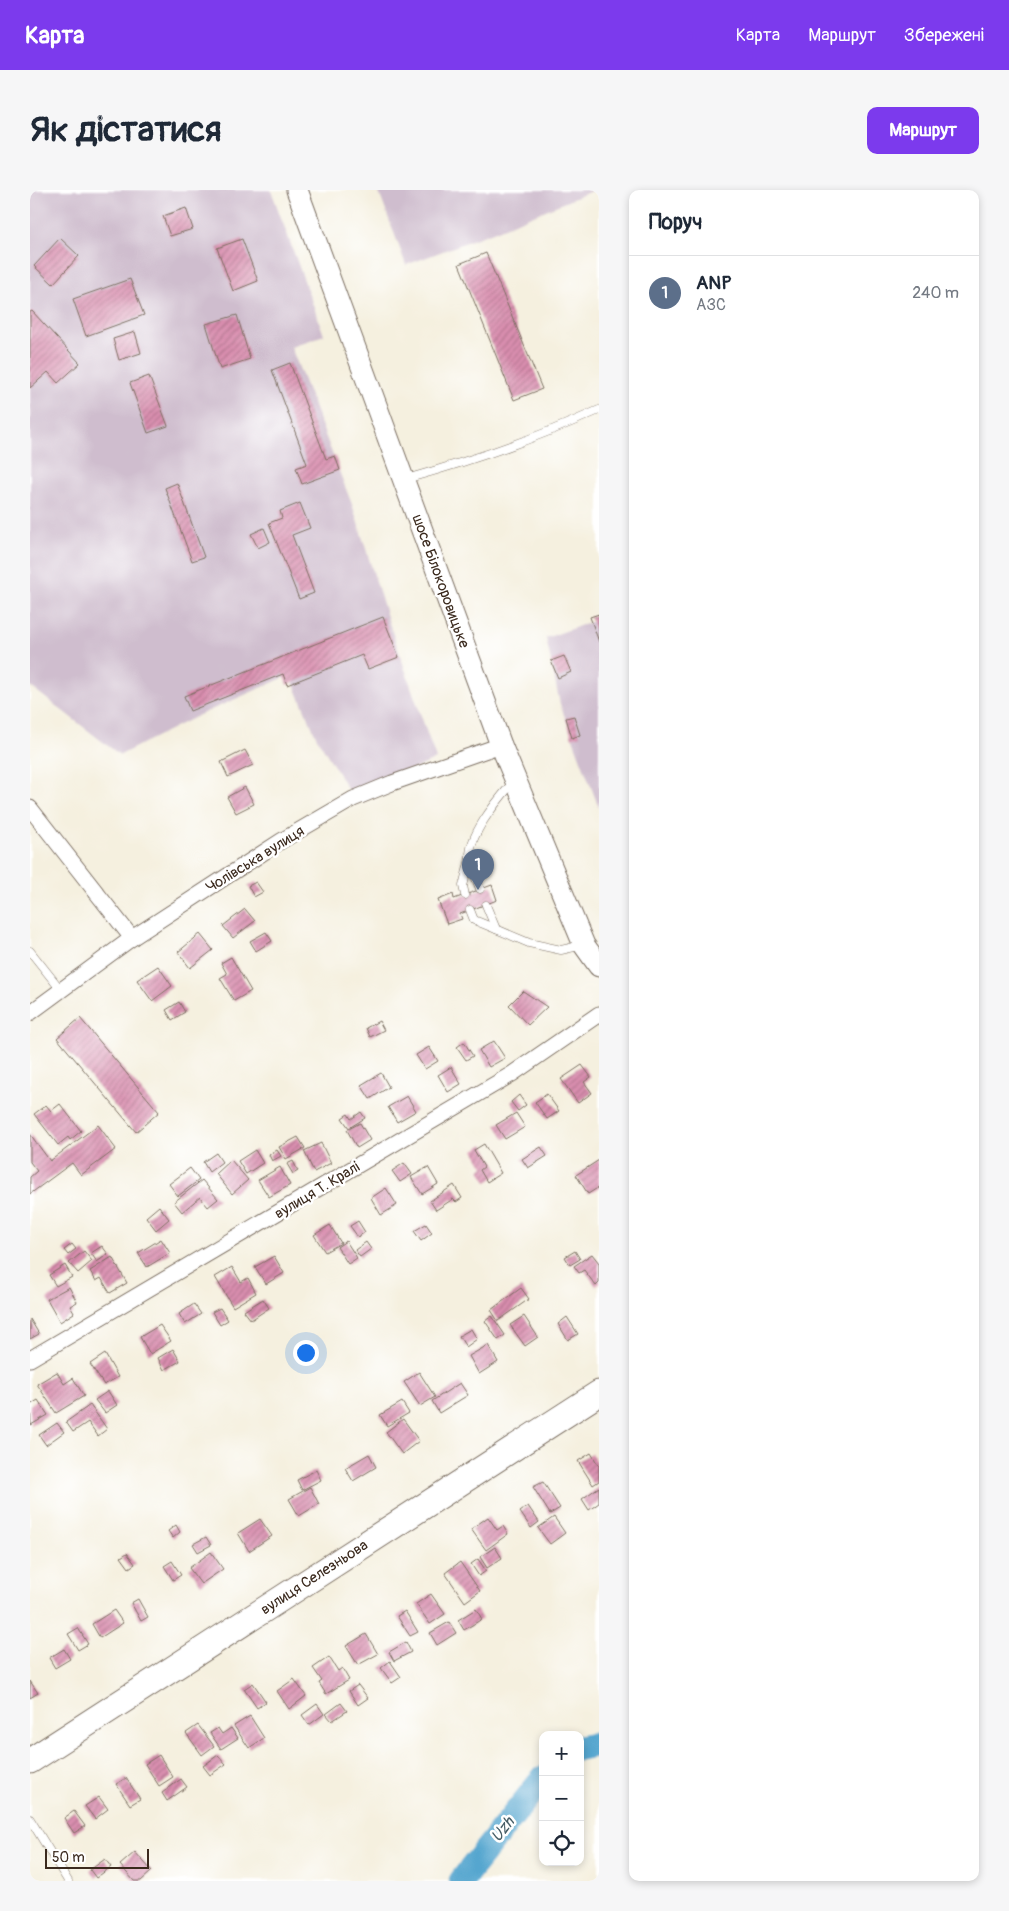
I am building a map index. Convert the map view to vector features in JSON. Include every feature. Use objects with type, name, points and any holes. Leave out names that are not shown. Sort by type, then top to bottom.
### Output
[{"type":"highway","name":"вулиця Селезньова","points":[[30,1761],[599,1393]]},
{"type":"main road","name":"шосе Білокоровицьке","points":[[296,190],[501,745],[584,945],[599,966]]},
{"type":"street","name":"Чолівська вулиця","points":[[30,1013],[132,938],[281,841],[353,799],[392,783],[501,745]]},
{"type":"street","points":[[30,808],[132,938]]},
{"type":"street","name":"вулиця Т. Кралі","points":[[30,1359],[512,1074],[599,1014]]},
{"type":"lane","points":[[404,480],[450,467],[525,440],[599,410]]},
{"type":"lane","points":[[465,895],[463,886],[474,839],[492,805],[516,780]]},
{"type":"lane","points":[[470,859],[480,889]]},
{"type":"lane","points":[[486,905],[496,929]]},
{"type":"lane","points":[[470,910],[474,920],[529,942],[561,950],[584,945]]},
{"type":"lane","points":[[30,951],[61,990]]},
{"type":"lane","points":[[30,1819],[68,1881]]},
{"type":"shaded area","points":[[30,190],[271,190],[324,335],[291,347],[353,507],[388,620],[436,759],[353,798],[316,736],[290,675],[197,716],[120,755],[30,686]]},
{"type":"shaded area","points":[[378,190],[594,190],[493,232],[406,265]]},
{"type":"shaded area","points":[[599,619],[599,808],[560,704],[546,638]]},
{"type":"building","points":[[186,208],[193,229],[170,236],[163,216]]},
{"type":"building","points":[[60,238],[79,256],[53,284],[34,266]]},
{"type":"building","points":[[242,239],[258,281],[233,291],[217,248]]},
{"type":"building","points":[[486,253],[542,389],[514,400],[459,264]]},
{"type":"building","points":[[130,279],[144,315],[86,336],[73,299]]},
{"type":"building","points":[[32,311],[80,363],[58,383],[48,372],[30,388],[30,312]]},
{"type":"building","points":[[237,315],[250,359],[220,369],[206,324]]},
{"type":"building","points":[[135,332],[141,353],[119,360],[113,339]]},
{"type":"building","points":[[290,363],[326,459],[335,456],[340,470],[302,484],[296,468],[307,464],[272,370]]},
{"type":"building","points":[[149,376],[168,426],[148,433],[130,383]]},
{"type":"building","points":[[177,483],[204,557],[192,561],[165,488]]},
{"type":"building","points":[[300,503],[310,528],[292,535],[314,593],[299,599],[269,523],[282,518],[280,511]]},
{"type":"building","points":[[264,528],[270,542],[258,548],[251,534]]},
{"type":"building","points":[[599,614],[599,642],[590,617]]},
{"type":"building","points":[[383,617],[399,657],[368,669],[362,655],[287,685],[283,674],[190,711],[184,696]]},
{"type":"building","points":[[564,656],[571,672],[558,678],[551,661]]},
{"type":"building","points":[[574,716],[580,735],[572,738],[566,718]]},
{"type":"building","points":[[245,750],[253,765],[228,777],[221,762]]},
{"type":"building","points":[[245,787],[254,804],[236,813],[227,797]]},
{"type":"building","points":[[256,882],[263,892],[254,897],[248,886]]},
{"type":"building","points":[[492,885],[497,900],[460,914],[462,919],[447,924],[438,900],[453,894],[454,899]]},
{"type":"building","points":[[245,909],[255,921],[233,938],[223,926]]},
{"type":"building","points":[[266,932],[272,941],[256,951],[250,941]]},
{"type":"building","points":[[200,934],[213,950],[190,968],[178,952]]},
{"type":"building","points":[[231,957],[251,991],[234,1001],[220,978],[227,974],[221,963]]},
{"type":"building","points":[[158,966],[172,986],[152,1001],[137,980]]},
{"type":"building","points":[[523,991],[547,1007],[528,1025],[509,1005]]},
{"type":"building","points":[[179,1002],[185,1012],[172,1020],[166,1010]]},
{"type":"building","points":[[80,1018],[159,1112],[136,1132],[57,1038]]},
{"type":"building","points":[[379,1021],[384,1030],[370,1037],[366,1028]]},
{"type":"building","points":[[494,1041],[505,1058],[489,1067],[479,1050]]},
{"type":"building","points":[[464,1042],[473,1056],[466,1060],[457,1047]]},
{"type":"building","points":[[429,1047],[438,1061],[425,1069],[416,1055]]},
{"type":"building","points":[[582,1065],[591,1077],[584,1082],[592,1093],[578,1103],[561,1079]]},
{"type":"building","points":[[451,1067],[461,1084],[448,1092],[438,1075]]},
{"type":"building","points":[[381,1073],[389,1087],[370,1099],[361,1085]]},
{"type":"building","points":[[547,1094],[559,1111],[547,1119],[535,1102]]},
{"type":"building","points":[[519,1095],[526,1105],[518,1111],[511,1102]]},
{"type":"building","points":[[407,1096],[416,1111],[397,1122],[388,1107]]},
{"type":"building","points":[[60,1104],[81,1131],[70,1140],[68,1137],[58,1145],[34,1114],[46,1105],[51,1111]]},
{"type":"building","points":[[361,1112],[365,1118],[349,1128],[342,1118],[348,1114],[351,1119]]},
{"type":"building","points":[[516,1113],[525,1127],[505,1139],[496,1125]]},
{"type":"building","points":[[360,1123],[370,1140],[357,1148],[347,1130]]},
{"type":"building","points":[[98,1125],[116,1149],[81,1175],[72,1163],[30,1194],[30,1177],[37,1171],[30,1162],[30,1134],[50,1161]]},
{"type":"building","points":[[298,1137],[305,1148],[286,1159],[279,1147]]},
{"type":"building","points":[[321,1143],[331,1163],[314,1172],[304,1151]]},
{"type":"building","points":[[484,1144],[501,1173],[487,1182],[480,1170],[484,1167],[474,1150]]},
{"type":"building","points":[[541,1147],[547,1156],[528,1168],[522,1159]]},
{"type":"building","points":[[255,1150],[263,1163],[246,1174],[238,1161]]},
{"type":"building","points":[[277,1150],[281,1156],[272,1161],[269,1155]]},
{"type":"building","points":[[216,1153],[222,1162],[209,1172],[203,1162]]},
{"type":"building","points":[[231,1160],[248,1180],[232,1194],[216,1174]]},
{"type":"building","points":[[599,1160],[599,1187],[588,1194],[576,1175]]},
{"type":"building","points":[[293,1161],[298,1171],[293,1174],[287,1164]]},
{"type":"building","points":[[404,1163],[412,1174],[400,1182],[392,1171]]},
{"type":"building","points":[[280,1167],[290,1185],[269,1197],[258,1180]]},
{"type":"building","points":[[428,1167],[438,1184],[422,1194],[411,1177]]},
{"type":"building","points":[[190,1168],[199,1180],[178,1196],[169,1184]]},
{"type":"building","points":[[202,1180],[218,1199],[208,1207],[200,1197],[182,1212],[174,1202]]},
{"type":"building","points":[[454,1185],[462,1198],[456,1202],[453,1199],[436,1210],[430,1201]]},
{"type":"building","points":[[386,1188],[397,1205],[381,1215],[371,1198]]},
{"type":"building","points":[[159,1206],[169,1219],[156,1230],[146,1217]]},
{"type":"building","points":[[358,1221],[365,1232],[358,1237],[350,1226]]},
{"type":"building","points":[[426,1224],[432,1233],[421,1241],[414,1231]]},
{"type":"building","points":[[330,1225],[341,1243],[325,1252],[314,1235]]},
{"type":"building","points":[[161,1239],[170,1253],[147,1267],[138,1253]]},
{"type":"building","points":[[346,1241],[357,1258],[348,1264],[337,1247]]},
{"type":"building","points":[[366,1242],[371,1249],[360,1257],[355,1250]]},
{"type":"building","points":[[72,1244],[76,1249],[68,1255],[64,1250]]},
{"type":"building","points":[[102,1246],[108,1254],[97,1262],[91,1253]]},
{"type":"building","points":[[84,1251],[92,1261],[78,1273],[69,1263]]},
{"type":"building","points":[[575,1251],[580,1259],[570,1265],[565,1257]]},
{"type":"building","points":[[592,1254],[599,1263],[599,1283],[596,1286],[584,1270],[579,1273],[574,1266]]},
{"type":"building","points":[[274,1256],[284,1273],[266,1284],[255,1267]]},
{"type":"building","points":[[112,1257],[127,1283],[110,1293],[101,1278],[96,1281],[90,1271]]},
{"type":"building","points":[[65,1265],[72,1277],[56,1286],[49,1275]]},
{"type":"building","points":[[232,1267],[241,1282],[248,1278],[256,1293],[233,1307],[215,1277]]},
{"type":"building","points":[[69,1287],[77,1302],[70,1306],[74,1313],[60,1322],[47,1299]]},
{"type":"building","points":[[521,1288],[529,1299],[498,1321],[491,1310]]},
{"type":"building","points":[[263,1299],[269,1308],[251,1320],[244,1311]]},
{"type":"building","points":[[194,1304],[201,1314],[185,1324],[179,1314]]},
{"type":"building","points":[[220,1308],[228,1320],[220,1325],[212,1312]]},
{"type":"building","points":[[492,1316],[505,1335],[498,1340],[485,1321]]},
{"type":"building","points":[[524,1316],[538,1337],[525,1346],[510,1325]]},
{"type":"building","points":[[567,1317],[578,1334],[568,1340],[558,1324]]},
{"type":"building","points":[[30,1319],[39,1334],[30,1339]]},
{"type":"building","points":[[160,1325],[171,1341],[150,1354],[140,1337]]},
{"type":"building","points":[[471,1329],[477,1339],[466,1347],[459,1336]]},
{"type":"building","points":[[488,1345],[498,1362],[479,1374],[469,1356]]},
{"type":"building","points":[[173,1349],[180,1361],[164,1370],[158,1358]]},
{"type":"building","points":[[105,1354],[118,1377],[104,1385],[90,1364]]},
{"type":"building","points":[[57,1372],[64,1384],[73,1378],[84,1396],[56,1413],[37,1384]]},
{"type":"building","points":[[419,1372],[435,1397],[420,1406],[404,1382]]},
{"type":"building","points":[[460,1383],[468,1395],[439,1413],[432,1401]]},
{"type":"building","points":[[108,1391],[117,1405],[105,1413],[95,1400]]},
{"type":"building","points":[[38,1400],[48,1415],[31,1425],[30,1405]]},
{"type":"building","points":[[402,1402],[409,1413],[387,1426],[380,1415]]},
{"type":"building","points":[[90,1405],[107,1429],[98,1436],[88,1422],[73,1432],[66,1422]]},
{"type":"building","points":[[403,1419],[419,1441],[402,1454],[386,1432]]},
{"type":"building","points":[[57,1423],[64,1432],[46,1445],[39,1435]]},
{"type":"building","points":[[591,1453],[599,1466],[599,1481],[593,1485],[578,1461]]},
{"type":"building","points":[[369,1454],[376,1467],[353,1481],[345,1468]]},
{"type":"building","points":[[316,1470],[321,1480],[302,1490],[297,1480]]},
{"type":"building","points":[[543,1482],[560,1508],[550,1514],[533,1487]]},
{"type":"building","points":[[310,1487],[319,1504],[299,1516],[289,1499]]},
{"type":"building","points":[[599,1487],[599,1503],[589,1510],[582,1499]]},
{"type":"building","points":[[528,1506],[539,1522],[531,1528],[520,1512]]},
{"type":"building","points":[[488,1517],[497,1530],[503,1526],[508,1534],[486,1550],[471,1529]]},
{"type":"building","points":[[554,1517],[565,1533],[550,1544],[538,1528]]},
{"type":"building","points":[[260,1519],[272,1536],[249,1551],[238,1533]]},
{"type":"building","points":[[176,1525],[180,1532],[173,1538],[168,1531]]},
{"type":"building","points":[[206,1537],[211,1545],[198,1552],[193,1544]]},
{"type":"building","points":[[495,1547],[502,1558],[487,1568],[480,1557]]},
{"type":"building","points":[[211,1552],[223,1569],[201,1584],[189,1568]]},
{"type":"building","points":[[127,1553],[135,1564],[129,1568],[121,1557]]},
{"type":"building","points":[[478,1559],[486,1571],[479,1576],[471,1564]]},
{"type":"building","points":[[172,1561],[181,1575],[173,1580],[164,1566]]},
{"type":"building","points":[[460,1562],[480,1591],[465,1602],[445,1573]]},
{"type":"building","points":[[431,1594],[445,1614],[430,1624],[416,1604]]},
{"type":"building","points":[[138,1599],[148,1617],[141,1621],[131,1603]]},
{"type":"building","points":[[476,1609],[482,1619],[464,1630],[458,1620]]},
{"type":"building","points":[[114,1610],[123,1623],[100,1638],[92,1624]]},
{"type":"building","points":[[405,1611],[418,1632],[410,1636],[397,1616]]},
{"type":"building","points":[[449,1622],[456,1633],[437,1645],[430,1633]]},
{"type":"building","points":[[78,1628],[88,1644],[78,1650],[68,1634]]},
{"type":"building","points":[[366,1634],[378,1654],[358,1665],[346,1646]]},
{"type":"building","points":[[406,1642],[411,1652],[394,1661],[389,1652]]},
{"type":"building","points":[[64,1649],[70,1659],[55,1668],[49,1658]]},
{"type":"building","points":[[329,1657],[338,1671],[342,1668],[349,1680],[326,1694],[319,1683],[322,1681],[313,1668]]},
{"type":"building","points":[[390,1661],[401,1677],[392,1683],[381,1668]]},
{"type":"building","points":[[294,1679],[306,1696],[289,1709],[277,1691]]},
{"type":"building","points":[[30,1681],[38,1693],[30,1698]]},
{"type":"building","points":[[253,1683],[266,1702],[257,1708],[244,1689]]},
{"type":"building","points":[[358,1685],[368,1698],[358,1705],[349,1691]]},
{"type":"building","points":[[341,1703],[347,1711],[332,1721],[326,1714]]},
{"type":"building","points":[[317,1704],[324,1714],[309,1725],[302,1715]]},
{"type":"building","points":[[250,1716],[264,1738],[249,1748],[234,1726]]},
{"type":"building","points":[[198,1725],[214,1746],[202,1755],[186,1733]]},
{"type":"building","points":[[218,1728],[222,1734],[231,1728],[238,1738],[221,1749],[210,1733]]},
{"type":"building","points":[[159,1755],[173,1777],[159,1786],[145,1764]]},
{"type":"building","points":[[218,1755],[226,1764],[210,1775],[203,1766]]},
{"type":"building","points":[[126,1778],[140,1799],[130,1805],[116,1784]]},
{"type":"building","points":[[181,1779],[187,1787],[167,1801],[162,1793]]},
{"type":"building","points":[[99,1797],[108,1809],[95,1819],[85,1806]]},
{"type":"building","points":[[74,1811],[85,1826],[74,1833],[64,1818]]},
{"type":"building","points":[[135,1852],[152,1871],[141,1881],[134,1881],[120,1865]]},
{"type":"building","points":[[105,1859],[111,1867],[96,1878],[90,1870]]},
{"type":"waterway","name":"Uzh","points":[[584,1747],[599,1744]]},
{"type":"waterway","name":"Uzh","points":[[461,1881],[539,1783]]},
{"type":"place","name":"ANP","points":[[478,890]]}]
